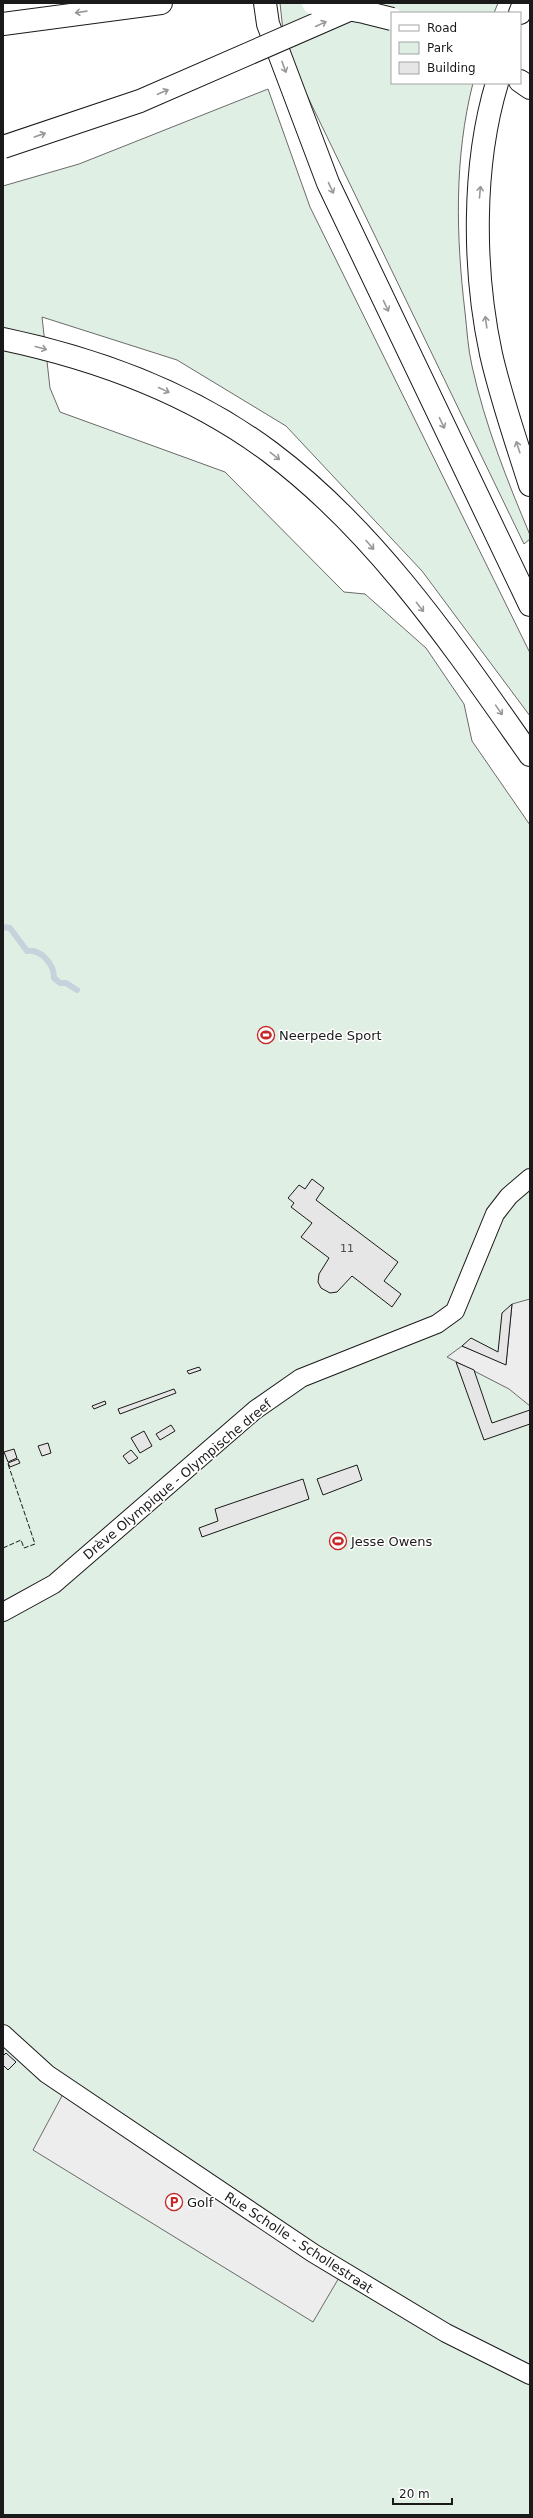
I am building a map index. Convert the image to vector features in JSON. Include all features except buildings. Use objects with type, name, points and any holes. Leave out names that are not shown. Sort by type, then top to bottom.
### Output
[{"type":"highway","points":[[3,24],[161,3]]},
{"type":"highway","points":[[265,3],[271,32],[328,184],[530,605]]},
{"type":"highway","points":[[313,3],[364,12],[391,19]]},
{"type":"highway","points":[[3,147],[140,101],[365,3]]},
{"type":"highway","points":[[521,82],[530,88]]},
{"type":"highway","points":[[497,84],[484,151],[478,218],[481,282],[491,353],[530,485]]},
{"type":"highway","points":[[3,339],[118,371],[194,404],[234,428],[269,452],[329,502],[396,576],[479,682],[530,755]]},
{"type":"street","name":"Drève Olympique - Olympische dreef","points":[[3,1612],[54,1584],[255,1410],[301,1378],[432,1326],[455,1311],[495,1214],[508,1196],[530,1178]]},
{"type":"street","name":"Rue Scholle - Schollestraat","points":[[3,2034],[47,2074],[313,2253],[446,2333],[530,2375]]},
{"type":"green space","points":[[280,3],[498,3],[494,12],[391,12],[391,84],[473,84],[462,140],[458,197],[460,255],[468,339],[471,360],[483,410],[505,473],[530,535],[530,539],[524,544],[302,85],[283,31]]},
{"type":"green space","points":[[268,89],[310,207],[530,653],[530,716],[422,571],[286,426],[177,360],[42,317],[50,388],[60,412],[225,472],[344,592],[365,594],[426,648],[464,704],[472,741],[530,825],[530,2515],[3,2515],[3,186],[79,164]]},
{"type":"shaded area","points":[[530,1299],[530,1406],[509,1389],[447,1357],[462,1346],[506,1364],[512,1304]]},
{"type":"shaded area","name":"Golf","points":[[63,2094],[340,2276],[313,2322],[33,2150]]},
{"type":"waterway","points":[[3,927],[10,928],[27,951],[37,952],[46,958],[52,968],[54,978],[60,983],[66,983],[77,990]]},
{"type":"fence","points":[[3,1548],[21,1540],[24,1548],[35,1544],[8,1464]]},
{"type":"place","name":"Neerpede Sport","points":[[266,1035]]},
{"type":"place","name":"Jesse Owens","points":[[338,1541]]},
{"type":"place","name":"Golf","points":[[174,2202]]}]
